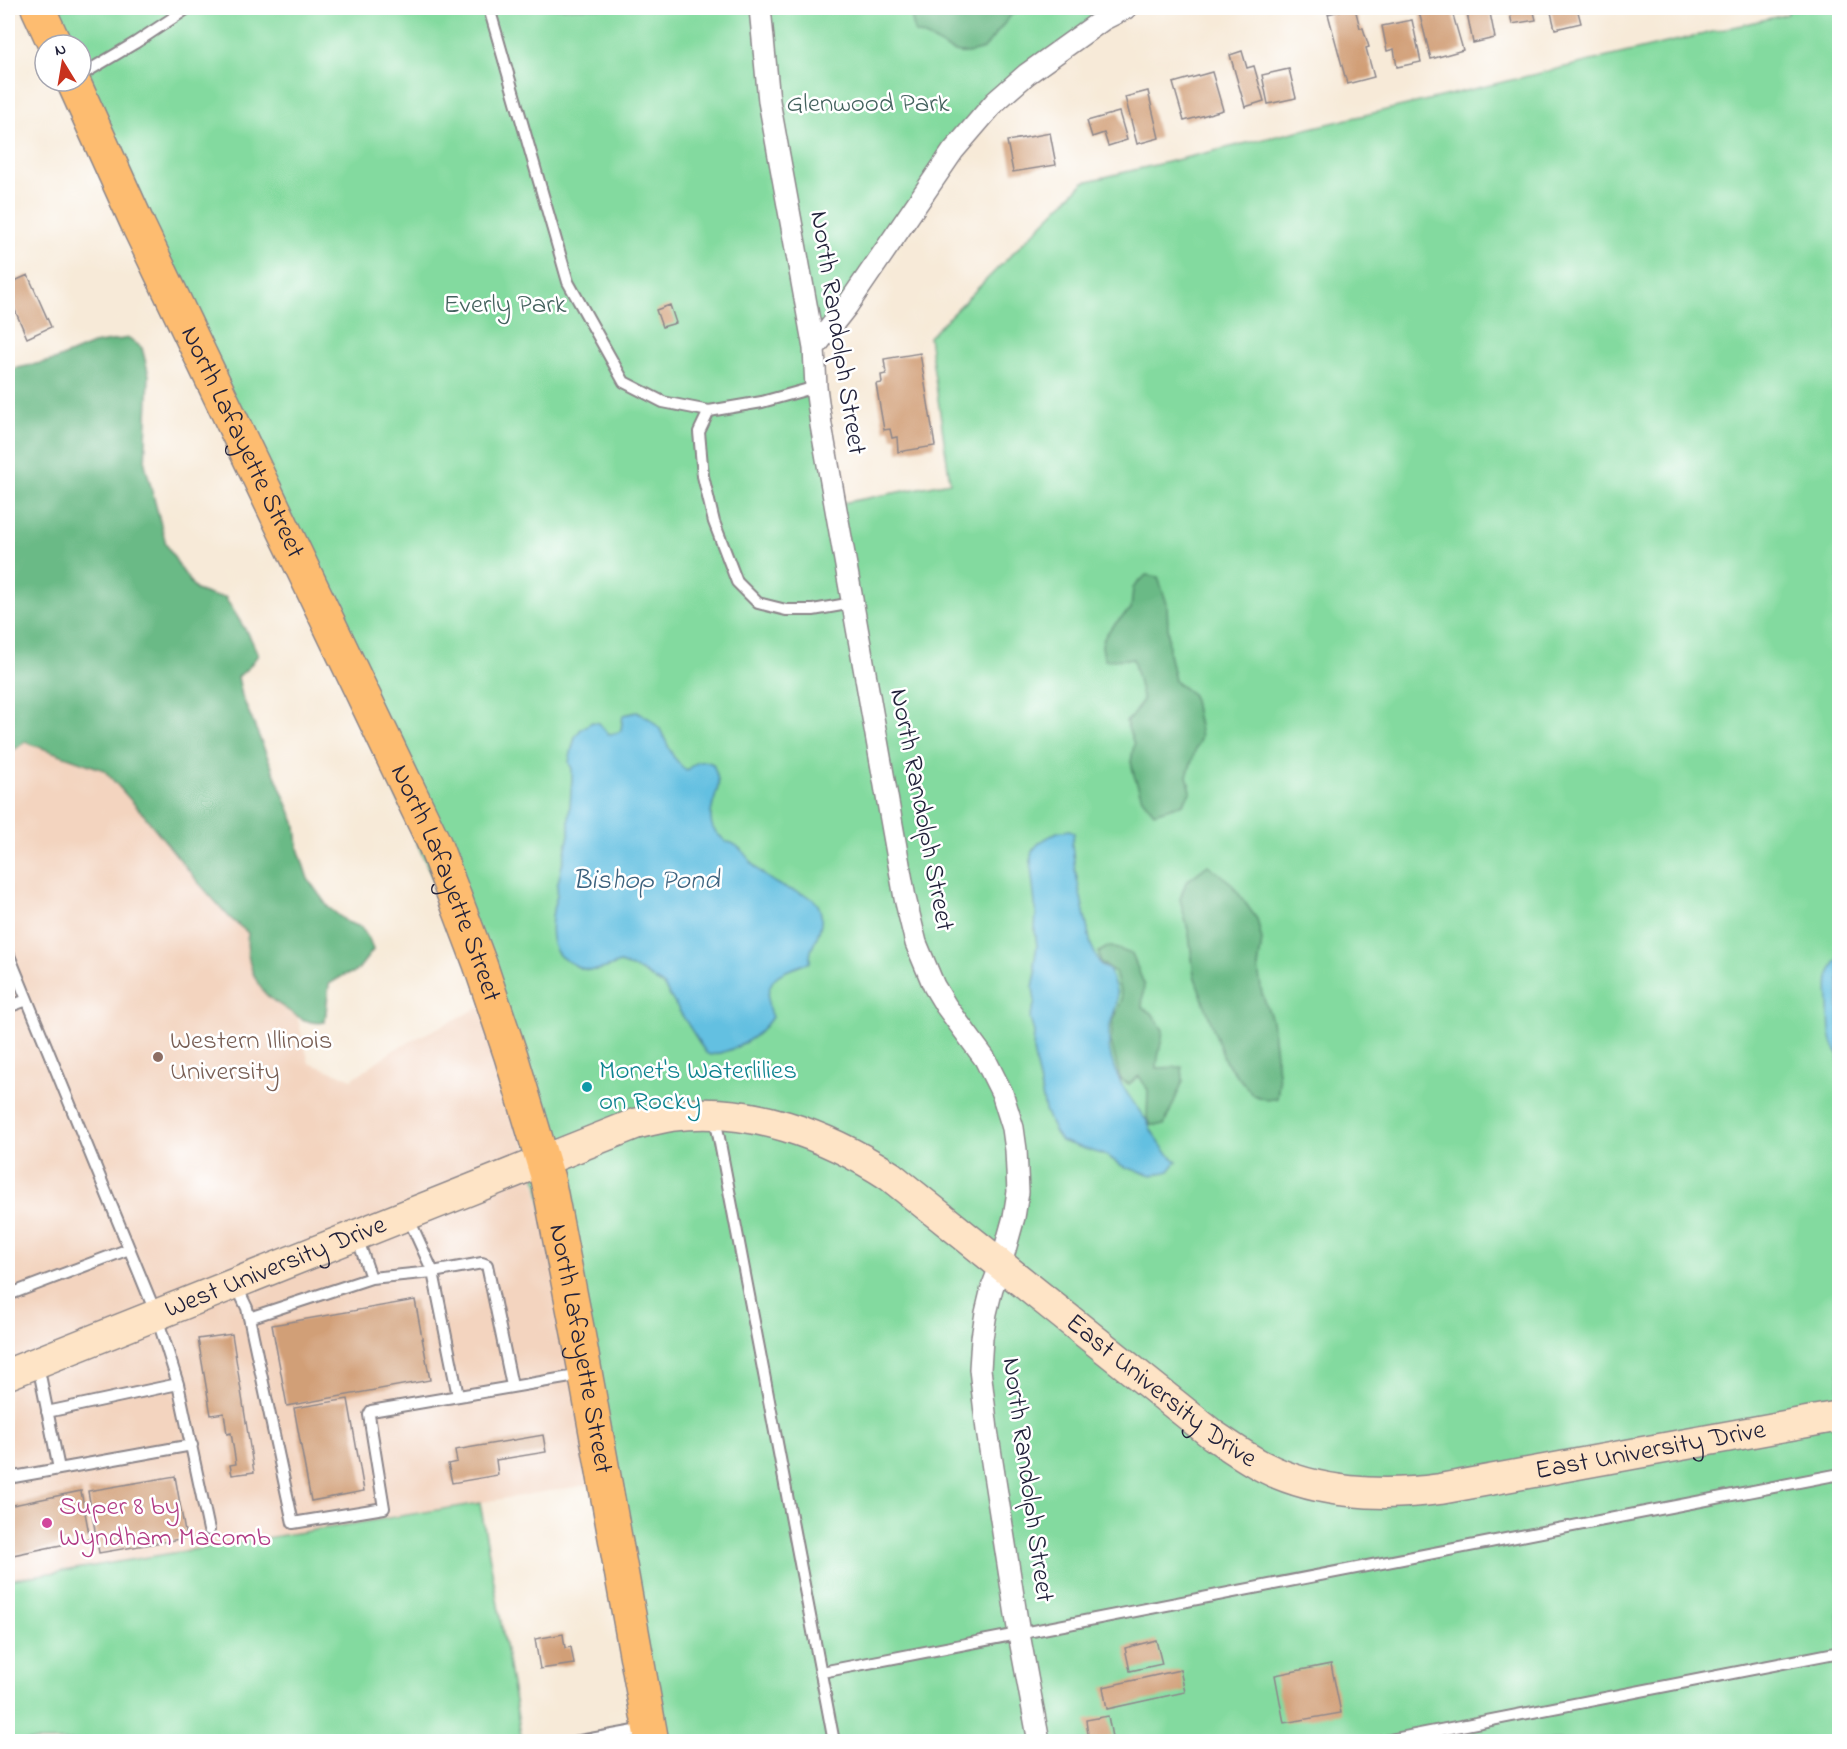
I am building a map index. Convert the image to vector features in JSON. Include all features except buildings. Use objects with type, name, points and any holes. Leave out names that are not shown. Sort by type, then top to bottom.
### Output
[{"type":"highway","points":[[38,8],[49,33]]},
{"type":"highway","name":"North Lafayette Street","points":[[78,93],[435,845],[487,985],[543,1159],[651,1735]]},
{"type":"main road","name":"East University Drive","points":[[543,1159],[635,1124],[672,1116],[714,1114],[746,1118],[778,1124],[825,1140],[890,1176],[1213,1435],[1265,1468],[1338,1490],[1389,1494],[1440,1489],[1839,1416]]},
{"type":"main road","name":"West University Drive","points":[[8,1374],[543,1159]]},
{"type":"street","name":"North Randolph Street","points":[[760,8],[769,101],[814,348],[821,425],[905,898],[916,943],[934,986],[985,1059],[1002,1093],[1013,1128],[1018,1192],[1014,1217],[986,1313],[980,1369],[987,1430],[1019,1634],[1039,1742]]},
{"type":"street","points":[[814,348],[847,306],[953,151],[995,102],[1027,74],[1104,19],[1126,8]]},
{"type":"lane","points":[[93,68],[188,8]]},
{"type":"lane","points":[[489,8],[568,282],[624,382],[663,402],[709,411],[762,402],[816,387]]},
{"type":"lane","points":[[709,411],[699,432],[703,476],[714,522],[737,582],[758,603],[786,610],[813,610],[853,603]]},
{"type":"lane","points":[[8,953],[156,1314],[178,1384],[209,1530]]},
{"type":"lane","points":[[8,1007],[27,1000]]},
{"type":"lane","points":[[714,1114],[834,1742]]},
{"type":"lane","points":[[406,1214],[433,1272],[458,1396]]},
{"type":"lane","points":[[356,1234],[371,1278]]},
{"type":"lane","points":[[8,1295],[129,1249]]},
{"type":"lane","points":[[249,1318],[371,1278],[433,1272],[482,1263],[487,1265],[512,1386]]},
{"type":"lane","points":[[236,1282],[247,1308],[293,1523],[384,1508],[369,1415],[371,1411],[585,1374]]},
{"type":"lane","points":[[37,1362],[59,1469]]},
{"type":"lane","points":[[47,1412],[178,1384]]},
{"type":"lane","points":[[8,1478],[192,1444]]},
{"type":"lane","points":[[822,1672],[1839,1474]]},
{"type":"lane","points":[[1378,1742],[1839,1652]]},
{"type":"lane","points":[[573,1742],[651,1735]]},
{"type":"shaded area","points":[[25,742],[104,770],[144,815],[198,882],[230,918],[248,933],[246,943],[297,1016],[309,1063],[352,1079],[395,1049],[492,1001],[605,1482],[8,1580],[8,754]]},
{"type":"green space","points":[[37,8],[1126,8],[995,102],[814,348],[837,504],[950,482],[929,337],[1084,182],[1788,14],[1787,8],[1839,8],[1839,1741],[574,1741],[649,1729],[511,1056],[86,93],[93,93],[93,33],[49,33]]},
{"type":"green space","points":[[914,8],[1025,8],[1011,15],[984,49],[963,53],[954,52],[915,33],[911,15]]},
{"type":"green space","points":[[129,338],[142,348],[149,375],[145,464],[166,544],[196,590],[213,596],[225,597],[251,639],[258,655],[238,677],[242,696],[296,825],[298,848],[308,879],[328,907],[347,922],[361,927],[373,950],[356,972],[344,975],[329,984],[325,1022],[309,1022],[300,1018],[266,995],[259,986],[250,964],[247,948],[248,933],[230,918],[198,882],[104,770],[25,742],[8,754],[8,370],[55,360],[93,344]]},
{"type":"green space","points":[[1146,575],[1158,577],[1167,604],[1169,653],[1175,681],[1193,695],[1201,737],[1187,776],[1191,791],[1183,804],[1154,813],[1142,798],[1131,762],[1134,744],[1126,722],[1143,700],[1133,659],[1105,660],[1102,645],[1109,630],[1131,609],[1133,588]]},
{"type":"green space","points":[[1208,865],[1231,883],[1257,919],[1262,940],[1258,968],[1262,994],[1272,1020],[1279,1082],[1277,1098],[1267,1100],[1253,1095],[1225,1061],[1194,975],[1189,934],[1180,899],[1186,882]]},
{"type":"green space","points":[[1109,946],[1132,954],[1144,984],[1142,1008],[1152,1013],[1163,1030],[1157,1068],[1182,1067],[1183,1081],[1164,1125],[1151,1125],[1147,1118],[1148,1090],[1139,1076],[1129,1084],[1120,1079],[1111,1042],[1113,1022],[1122,999],[1115,972],[1100,962],[1099,952]]},
{"type":"green space","points":[[480,1503],[522,1741],[8,1741],[8,1580]]},
{"type":"water","name":"Bishop Pond","points":[[637,712],[650,719],[660,729],[673,756],[683,768],[687,770],[696,763],[702,762],[713,764],[718,787],[712,807],[711,823],[716,832],[726,842],[738,847],[769,879],[816,902],[821,913],[820,928],[811,951],[810,962],[781,973],[772,983],[768,999],[772,1017],[753,1038],[719,1053],[710,1055],[706,1053],[663,985],[641,971],[620,963],[601,969],[590,970],[578,967],[559,955],[553,944],[551,931],[553,911],[569,835],[572,769],[569,763],[575,737],[581,729],[592,722],[599,723],[608,734],[617,733],[621,730],[623,715]]},
{"type":"water","points":[[1070,830],[1074,833],[1072,845],[1075,869],[1091,945],[1100,964],[1110,971],[1117,994],[1109,1030],[1111,1058],[1132,1101],[1163,1148],[1177,1161],[1169,1171],[1152,1175],[1124,1167],[1107,1156],[1061,1141],[1045,1110],[1033,1051],[1034,1032],[1030,1019],[1035,1002],[1033,987],[1037,946],[1031,856],[1032,851],[1040,842],[1057,832]]},
{"type":"water","points":[[1839,958],[1839,1055],[1831,1037],[1828,985],[1832,968]]},
{"type":"place","name":"Western Illinois University","points":[[158,1057]]},
{"type":"place","name":"Monet's Waterlilies on Rocky","points":[[587,1087]]},
{"type":"place","name":"Super 8 by Wyndham Macomb","points":[[47,1523]]},
{"type":"park label","name":"Glenwood Park","points":[[868,104]]},
{"type":"park label","name":"Everly Park","points":[[505,305]]}]
